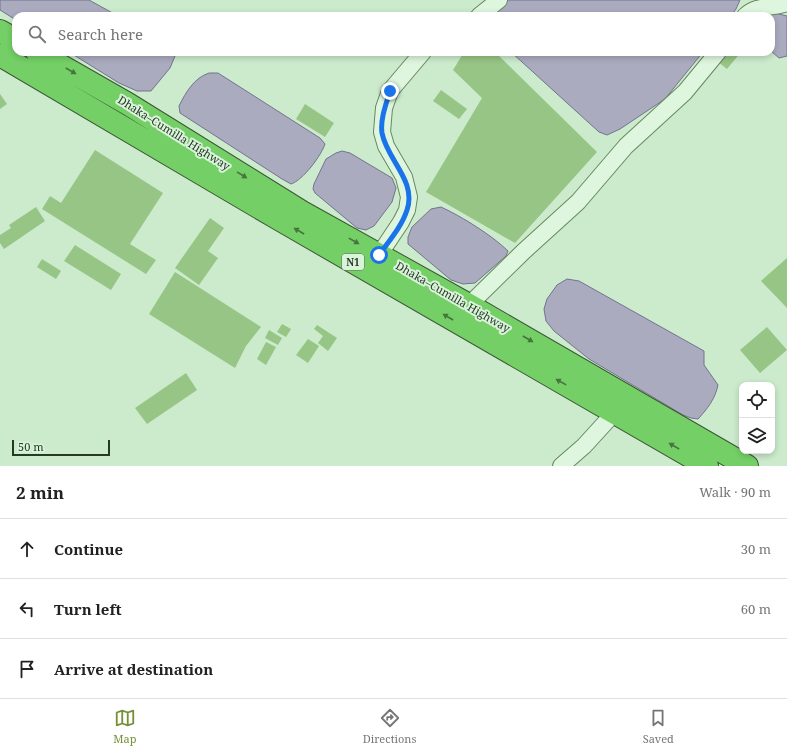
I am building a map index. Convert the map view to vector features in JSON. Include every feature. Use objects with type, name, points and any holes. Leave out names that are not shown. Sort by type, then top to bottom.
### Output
[{"type":"highway","points":[[0,31],[12,38]]},
{"type":"highway","name":"Dhaka–Cumilla Highway","points":[[0,55],[552,378],[615,412],[707,466]]},
{"type":"highway","name":"Dhaka–Cumilla Highway","points":[[44,56],[128,104],[302,212],[469,305],[747,466]]},
{"type":"street","points":[[485,12],[499,0]]},
{"type":"street","points":[[750,12],[754,9],[787,3]]},
{"type":"street","points":[[379,255],[401,222],[407,210],[409,196],[404,177],[386,146],[382,132],[384,108],[390,91],[420,56]]},
{"type":"street","points":[[469,305],[578,202],[626,146],[685,92],[715,56]]},
{"type":"street","points":[[561,466],[584,446],[615,412]]},
{"type":"water","points":[[0,0],[89,0],[111,12],[12,12],[12,18],[0,10]]},
{"type":"water","points":[[506,0],[740,0],[734,12],[492,12]]},
{"type":"water","points":[[775,13],[787,16],[787,56],[779,58],[775,54]]},
{"type":"water","points":[[75,56],[175,56],[170,68],[151,91],[137,91],[119,83]]},
{"type":"water","points":[[515,56],[700,56],[665,99],[620,129],[607,135],[599,132]]},
{"type":"water","points":[[209,73],[218,73],[320,138],[325,144],[323,149],[316,161],[301,178],[291,184],[180,113],[179,106],[188,91],[199,78]]},
{"type":"water","points":[[342,151],[350,153],[392,178],[396,188],[392,202],[374,226],[366,230],[357,228],[315,193],[313,189],[326,159]]},
{"type":"water","points":[[441,207],[476,227],[508,251],[506,256],[475,283],[463,284],[451,280],[408,244],[408,237],[412,227],[431,209]]},
{"type":"water","points":[[567,279],[579,281],[704,351],[704,365],[718,385],[711,403],[698,419],[683,415],[589,359],[554,331],[546,321],[544,309],[547,299],[557,285]]},
{"type":"building","points":[[462,56],[499,56],[597,152],[515,243],[426,192],[482,98],[453,70]]},
{"type":"building","points":[[723,56],[738,56],[727,69],[718,62]]},
{"type":"building","points":[[441,90],[467,109],[459,119],[433,101]]},
{"type":"building","points":[[0,94],[7,104],[0,109]]},
{"type":"building","points":[[305,104],[334,123],[325,137],[296,119]]},
{"type":"building","points":[[95,150],[163,193],[130,244],[156,260],[146,274],[42,209],[50,196],[61,203]]},
{"type":"building","points":[[36,207],[45,221],[4,249],[0,243],[0,235],[11,228],[9,225]]},
{"type":"building","points":[[210,218],[224,228],[208,251],[218,258],[199,285],[175,268]]},
{"type":"building","points":[[75,245],[121,274],[111,290],[64,261]]},
{"type":"building","points":[[787,258],[787,308],[761,281]]},
{"type":"building","points":[[42,259],[61,271],[56,279],[37,267]]},
{"type":"building","points":[[175,272],[261,327],[246,346],[235,368],[149,314]]},
{"type":"building","points":[[282,324],[291,329],[286,337],[277,332]]},
{"type":"building","points":[[317,325],[337,338],[328,351],[318,343],[323,336],[314,329]]},
{"type":"building","points":[[767,327],[787,350],[760,373],[740,350]]},
{"type":"building","points":[[269,330],[282,338],[278,345],[265,338]]},
{"type":"building","points":[[308,339],[319,346],[308,363],[296,355]]},
{"type":"building","points":[[266,342],[276,347],[266,365],[257,359]]},
{"type":"building","points":[[186,373],[197,390],[147,424],[135,408]]},
{"type":"route","points":[[379,255],[401,222],[407,210],[409,196],[404,177],[386,146],[382,132],[384,108],[390,91]]}]
